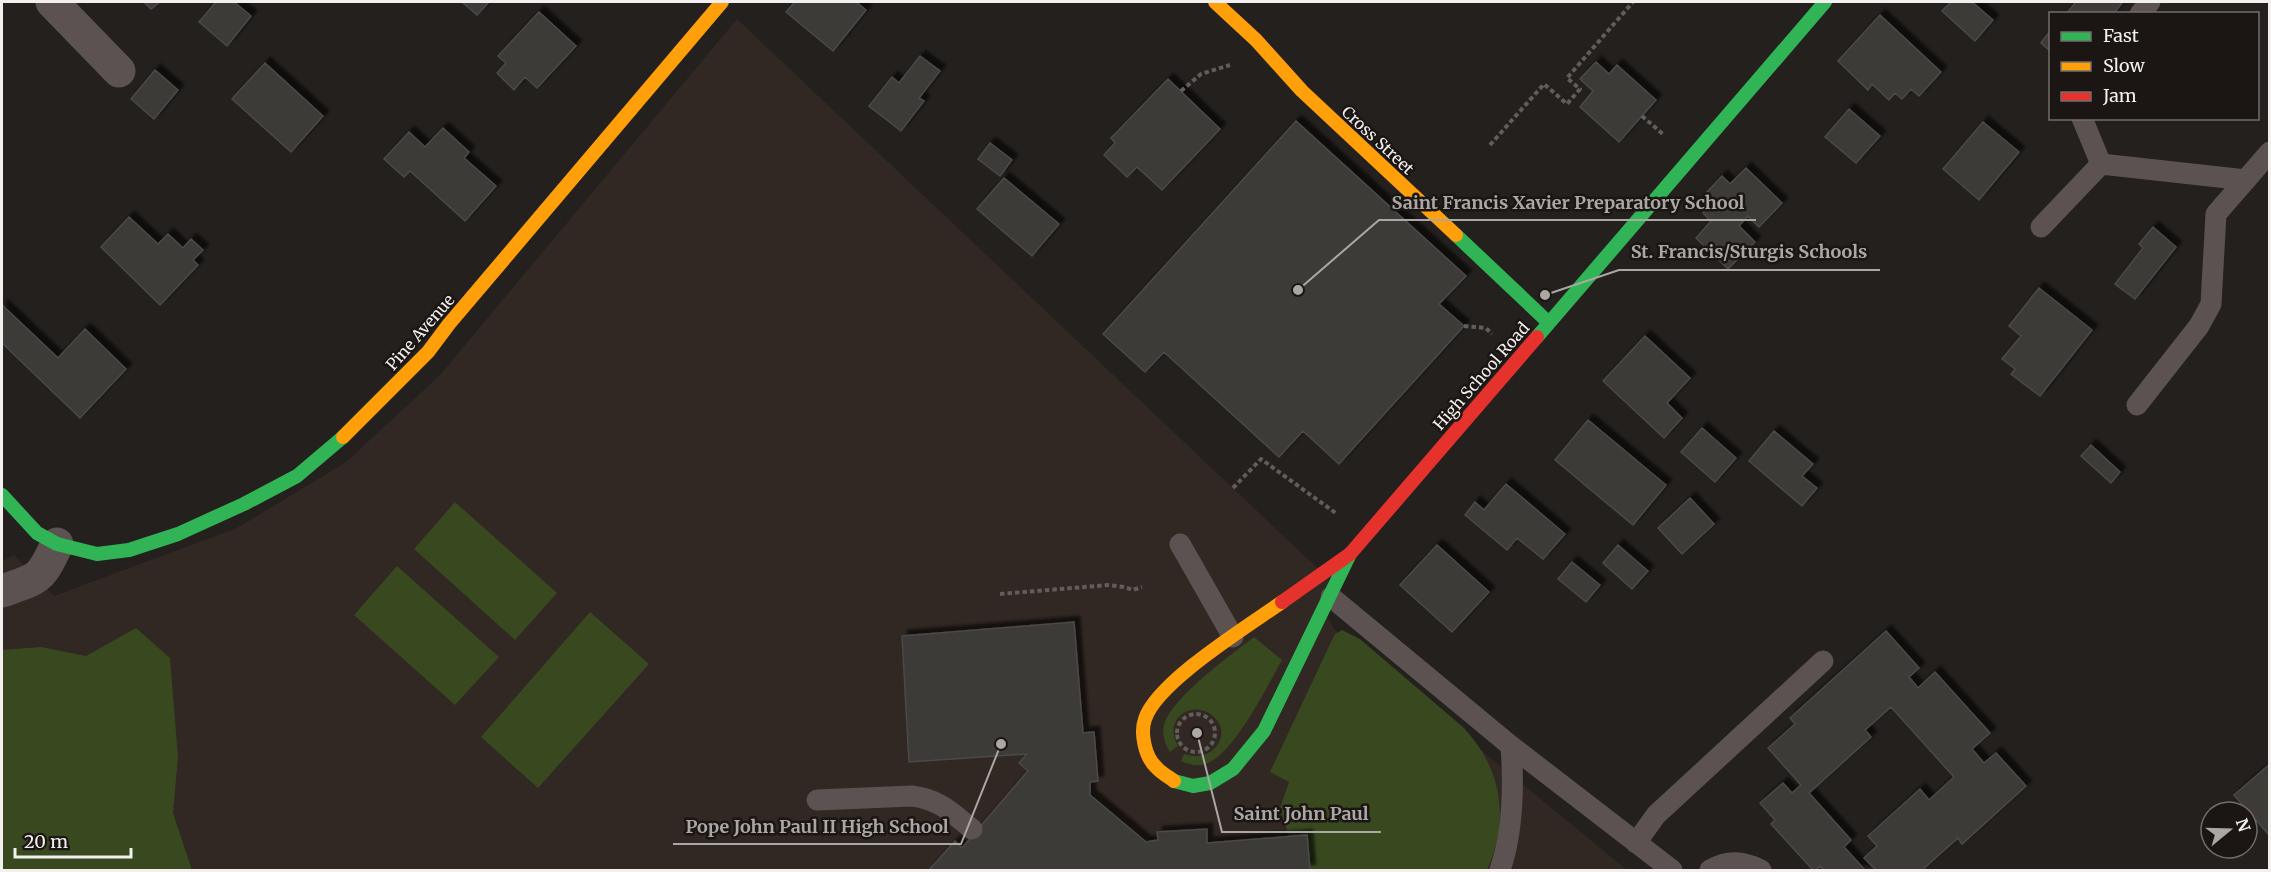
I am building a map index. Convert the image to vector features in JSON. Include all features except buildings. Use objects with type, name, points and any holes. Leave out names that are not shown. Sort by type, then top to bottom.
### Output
[{"type":"street","points":[[52,2],[119,71]]},
{"type":"street","name":"Pine Avenue","points":[[2,495],[37,533],[57,544],[98,555],[129,550],[178,534],[244,504],[297,476],[353,429],[428,352],[449,324],[722,2]]},
{"type":"street","name":"Cross Street","points":[[1215,2],[1256,40],[1302,91],[1549,322]]},
{"type":"street","name":"High School Road","points":[[1350,554],[1264,731],[1233,769],[1210,783],[1193,786],[1177,783],[1155,767],[1144,742],[1145,719],[1149,710],[1183,672],[1350,554],[1825,2]]},
{"type":"street","points":[[2,591],[36,579],[44,571],[57,544]]},
{"type":"lane","points":[[2083,120],[2101,165]]},
{"type":"lane","points":[[2137,405],[2199,326],[2211,304],[2216,214],[2270,152]]},
{"type":"lane","points":[[2101,165],[2246,180]]},
{"type":"lane","points":[[2041,227],[2101,165]]},
{"type":"lane","points":[[1180,544],[1233,637]]},
{"type":"lane","points":[[1331,597],[1510,746],[1672,870]]},
{"type":"lane","points":[[1636,843],[1656,815],[1824,661]]},
{"type":"lane","points":[[1500,870],[1509,820],[1512,769],[1510,746]]},
{"type":"lane","points":[[817,800],[912,796],[927,798],[943,806],[972,829]]},
{"type":"lane","points":[[1710,870],[1738,862],[1747,863],[1761,870]]},
{"type":"path","points":[[1490,145],[1544,84],[1567,104],[1580,89],[1567,78],[1633,2]]},
{"type":"path","points":[[1181,91],[1201,74],[1233,64],[1256,40]]},
{"type":"path","points":[[1642,116],[1670,140]]},
{"type":"path","points":[[1464,326],[1486,328],[1499,340]]},
{"type":"path","points":[[1233,488],[1261,459],[1345,520]]},
{"type":"path","points":[[1000,594],[1108,585],[1133,590],[1142,587]]},
{"type":"path","points":[[1201,714],[1207,717],[1214,727],[1215,740],[1207,750],[1194,752],[1186,750],[1182,745],[1177,735],[1178,729],[1189,715],[1201,714]]},
{"type":"shaded area","points":[[737,19],[1329,579],[1322,606],[1334,629],[1627,870],[2,870],[2,561],[14,555],[54,596],[237,528],[346,462],[440,375]]},
{"type":"green space","points":[[455,502],[557,593],[515,640],[414,549]]},
{"type":"green space","points":[[397,566],[499,657],[455,705],[354,615]]},
{"type":"green space","points":[[590,612],[649,664],[538,788],[481,737]]},
{"type":"green space","points":[[136,628],[170,658],[178,757],[173,813],[192,870],[2,870],[2,650],[41,647],[86,656]]},
{"type":"green space","points":[[1342,630],[1360,639],[1464,728],[1487,760],[1494,777],[1500,813],[1494,851],[1487,870],[1310,870],[1307,836],[1289,837],[1280,808],[1289,782],[1270,772],[1335,634]]},
{"type":"green space","points":[[1254,637],[1282,660],[1260,701],[1240,732],[1218,756],[1201,765],[1181,761],[1184,754],[1203,755],[1217,746],[1221,731],[1219,723],[1205,711],[1189,711],[1182,714],[1174,727],[1174,736],[1178,746],[1170,752],[1163,732],[1169,714],[1203,677]]},
{"type":"traffic: fast","points":[[1537,337],[1825,2]]},
{"type":"traffic: fast","points":[[1456,235],[1549,323]]},
{"type":"traffic: fast","points":[[2,495],[37,533],[57,544],[97,554],[129,550],[178,534],[244,504],[297,476],[343,437]]},
{"type":"traffic: fast","points":[[1174,781],[1193,786],[1210,783],[1233,769],[1264,731],[1350,554]]},
{"type":"traffic: slow","points":[[343,437],[428,352],[449,324],[722,2]]},
{"type":"traffic: slow","points":[[1215,2],[1256,40],[1302,91],[1456,235]]},
{"type":"traffic: slow","points":[[1174,781],[1152,763],[1144,744],[1145,719],[1153,704],[1167,688],[1205,656],[1282,602]]},
{"type":"traffic: jam","points":[[1282,602],[1350,554],[1537,337]]},
{"type":"place","name":"Saint Francis Xavier Preparatory School","points":[[1298,290]]},
{"type":"place","name":"St. Francis/Sturgis Schools","points":[[1545,295]]},
{"type":"place","name":"Saint John Paul","points":[[1197,733]]},
{"type":"place","name":"Pope John Paul II High School","points":[[1001,744]]}]
